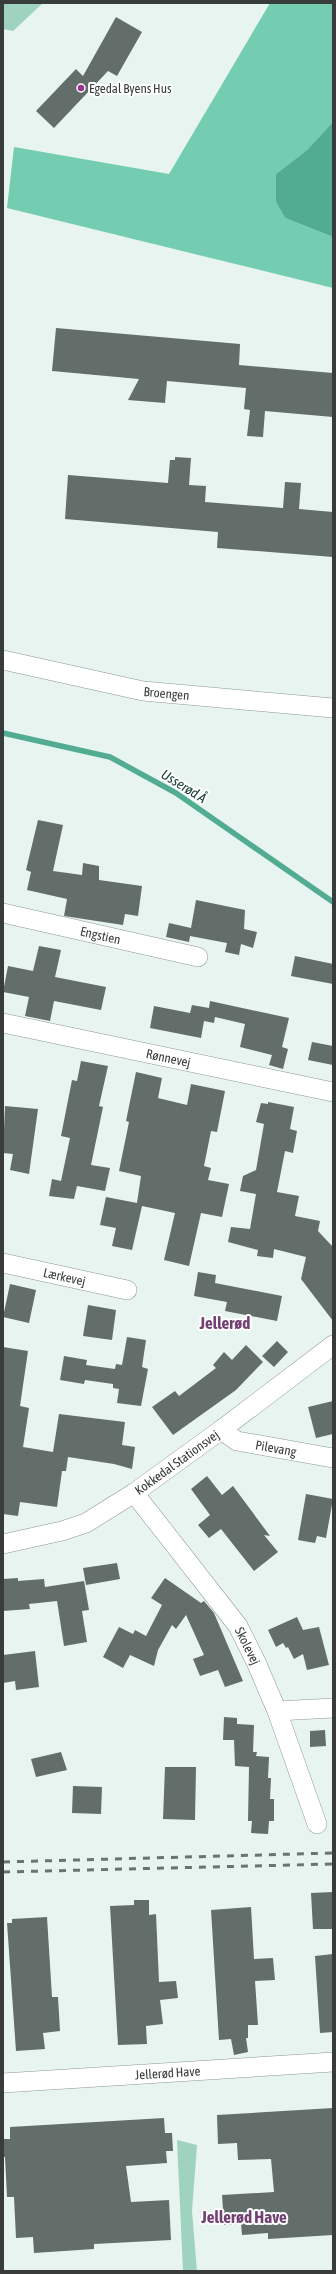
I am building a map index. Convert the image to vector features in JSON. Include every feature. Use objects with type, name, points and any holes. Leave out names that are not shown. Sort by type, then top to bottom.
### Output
[{"type":"street","name":"Broengen","points":[[3,660],[143,691],[333,708]]},
{"type":"street","name":"Engstien","points":[[3,913],[198,958]]},
{"type":"street","name":"Rønnevej","points":[[3,1023],[333,1092]]},
{"type":"street","name":"Lærkevej","points":[[3,1263],[127,1290]]},
{"type":"street","name":"Kokkedal Stationsvej","points":[[3,1544],[62,1531],[86,1523],[134,1493],[221,1430],[333,1345]]},
{"type":"street","name":"Pilevang","points":[[221,1430],[237,1441],[333,1458]]},
{"type":"street","name":"Skolevej","points":[[134,1493],[238,1626],[256,1662],[277,1711],[317,1824]]},
{"type":"street","points":[[277,1711],[333,1708]]},
{"type":"street","name":"Jellerød Have","points":[[3,2083],[333,2062]]},
{"type":"shaded area","points":[[3,3],[43,3],[13,31],[3,29]]},
{"type":"shaded area","points":[[270,3],[333,3],[333,122],[307,150],[276,174],[276,202],[285,218],[333,237],[333,288],[7,208],[14,147],[169,174]]},
{"type":"shaded area","points":[[333,122],[333,237],[285,218],[276,202],[276,174],[307,150]]},
{"type":"shaded area","points":[[177,2140],[197,2145],[192,2211],[197,2271],[183,2271]]},
{"type":"building","points":[[116,17],[142,32],[117,76],[108,71],[54,128],[36,111],[76,69],[83,76]]},
{"type":"building","points":[[56,328],[240,344],[239,365],[333,373],[333,417],[265,411],[263,437],[247,436],[250,410],[244,409],[246,388],[167,381],[165,403],[128,400],[139,379],[52,371]]},
{"type":"building","points":[[175,457],[191,458],[189,485],[206,486],[205,502],[283,508],[285,482],[301,483],[299,509],[333,512],[333,557],[217,548],[218,532],[65,519],[68,475],[168,483],[170,460],[175,460]]},
{"type":"building","points":[[38,820],[63,825],[53,871],[82,875],[83,863],[99,866],[99,880],[142,886],[138,916],[125,914],[123,925],[64,916],[67,899],[27,890],[31,872],[26,870]]},
{"type":"building","points":[[196,900],[245,910],[244,929],[257,932],[253,948],[241,944],[239,955],[225,952],[227,943],[190,936],[189,942],[166,937],[169,923],[191,928]]},
{"type":"building","points":[[39,946],[61,950],[55,977],[106,987],[101,1010],[54,1001],[50,1021],[25,1016],[29,997],[3,992],[8,966],[33,971]]},
{"type":"building","points":[[295,956],[333,964],[333,984],[291,976]]},
{"type":"building","points":[[210,1001],[289,1018],[282,1047],[288,1049],[283,1069],[269,1065],[272,1055],[240,1047],[245,1024],[215,1017],[214,1023],[204,1021],[201,1038],[150,1028],[154,1006],[190,1013],[192,1005],[209,1008]]},
{"type":"building","points":[[312,1042],[333,1046],[333,1065],[308,1060]]},
{"type":"building","points":[[81,1061],[108,1066],[99,1106],[103,1107],[91,1165],[110,1168],[105,1191],[77,1186],[74,1199],[49,1196],[52,1179],[61,1181],[70,1138],[61,1136],[72,1080],[77,1081]]},
{"type":"building","points":[[136,1072],[162,1078],[158,1098],[187,1105],[191,1084],[225,1091],[217,1132],[211,1131],[204,1166],[211,1168],[208,1180],[229,1184],[222,1217],[201,1213],[189,1266],[164,1260],[175,1213],[142,1206],[132,1250],[112,1246],[116,1228],[100,1225],[106,1197],[137,1203],[141,1176],[119,1171],[129,1122],[126,1121]]},
{"type":"building","points":[[268,1102],[294,1107],[290,1129],[297,1131],[293,1153],[285,1151],[277,1192],[299,1196],[295,1216],[320,1221],[318,1231],[333,1247],[333,1321],[301,1279],[306,1257],[274,1249],[273,1258],[257,1256],[258,1250],[228,1242],[231,1227],[250,1229],[256,1194],[240,1191],[243,1176],[256,1170],[264,1124],[256,1122],[261,1103],[268,1104]]},
{"type":"building","points":[[5,1106],[38,1109],[29,1174],[10,1170],[13,1154],[3,1153]]},
{"type":"building","points":[[198,1272],[216,1275],[215,1283],[282,1296],[277,1321],[225,1311],[227,1302],[194,1296]]},
{"type":"building","points":[[10,1284],[36,1290],[29,1323],[3,1317]]},
{"type":"building","points":[[88,1305],[116,1310],[112,1340],[83,1336]]},
{"type":"building","points":[[127,1337],[146,1340],[142,1367],[148,1369],[141,1406],[117,1403],[119,1389],[113,1388],[113,1384],[85,1380],[84,1384],[60,1380],[64,1356],[87,1360],[86,1365],[115,1369],[116,1364],[122,1365]]},
{"type":"building","points":[[277,1341],[288,1352],[274,1367],[262,1356]]},
{"type":"building","points":[[246,1345],[263,1362],[236,1390],[173,1435],[152,1407],[175,1391],[179,1396],[216,1368],[213,1365],[224,1352],[232,1360]]},
{"type":"building","points":[[3,1347],[28,1351],[20,1406],[29,1408],[23,1447],[53,1452],[59,1414],[125,1422],[122,1445],[135,1447],[132,1469],[114,1464],[68,1457],[66,1471],[62,1471],[57,1507],[20,1502],[18,1516],[3,1514]]},
{"type":"building","points":[[333,1401],[333,1434],[316,1438],[308,1407]]},
{"type":"building","points":[[207,1476],[222,1495],[233,1486],[270,1536],[264,1535],[278,1552],[254,1571],[221,1529],[209,1538],[198,1525],[210,1515],[191,1489]]},
{"type":"building","points":[[306,1494],[333,1499],[326,1538],[317,1536],[315,1543],[298,1540]]},
{"type":"building","points":[[117,1563],[120,1579],[86,1585],[83,1568]]},
{"type":"building","points":[[18,1578],[18,1581],[44,1579],[45,1587],[84,1581],[89,1610],[82,1611],[87,1642],[64,1646],[57,1601],[29,1604],[30,1609],[3,1611],[3,1579]]},
{"type":"building","points":[[165,1578],[201,1603],[204,1601],[214,1613],[243,1681],[225,1687],[218,1670],[200,1676],[193,1659],[204,1655],[186,1615],[176,1629],[172,1625],[158,1650],[154,1666],[130,1655],[123,1668],[103,1657],[119,1627],[133,1634],[135,1630],[146,1636],[162,1605],[151,1598]]},
{"type":"building","points":[[297,1617],[303,1630],[319,1627],[329,1665],[307,1670],[303,1654],[294,1659],[288,1647],[286,1648],[283,1643],[276,1647],[268,1630]]},
{"type":"building","points":[[35,1651],[39,1687],[16,1690],[15,1681],[3,1683],[3,1655]]},
{"type":"building","points":[[224,1717],[237,1718],[237,1724],[254,1725],[253,1752],[257,1752],[256,1756],[269,1757],[268,1778],[271,1778],[270,1799],[274,1799],[274,1821],[269,1821],[268,1834],[251,1833],[252,1821],[248,1821],[249,1767],[235,1766],[234,1740],[223,1740]]},
{"type":"building","points":[[325,1730],[326,1746],[310,1747],[310,1731]]},
{"type":"building","points":[[61,1752],[67,1770],[36,1777],[31,1759]]},
{"type":"building","points":[[165,1767],[196,1767],[195,1820],[163,1819]]},
{"type":"building","points":[[73,1786],[102,1787],[101,1814],[72,1813]]},
{"type":"building","points":[[333,1892],[333,1929],[313,1929],[311,1893]]},
{"type":"building","points":[[134,1900],[149,1900],[149,1915],[156,1914],[159,1982],[176,1981],[178,1998],[160,2000],[163,2024],[146,2026],[147,2044],[118,2045],[110,1906],[134,1905]]},
{"type":"building","points":[[251,1907],[254,1959],[273,1958],[275,1980],[255,1981],[258,2025],[248,2025],[248,2038],[246,2038],[248,2052],[234,2055],[231,2039],[219,2040],[211,1910]]},
{"type":"building","points":[[47,1917],[52,1997],[58,1997],[60,2031],[43,2033],[45,2049],[16,2051],[7,1923],[12,1923],[12,1919]]},
{"type":"building","points":[[333,1954],[333,2032],[320,2033],[315,1956]]},
{"type":"building","points":[[333,2108],[333,2235],[268,2239],[268,2233],[242,2235],[241,2224],[224,2225],[222,2195],[274,2192],[271,2159],[238,2160],[237,2143],[218,2144],[217,2115]]},
{"type":"building","points":[[164,2118],[165,2133],[172,2133],[173,2151],[166,2151],[167,2163],[126,2166],[131,2202],[169,2200],[171,2240],[94,2244],[94,2249],[34,2253],[33,2237],[16,2238],[14,2197],[7,2197],[5,2157],[3,2157],[3,2139],[10,2139],[10,2127]]},
{"type":"waterway","name":"Usserød Å","points":[[3,733],[110,757],[176,793],[333,902]]},
{"type":"railway","points":[[3,1862],[333,1853]]},
{"type":"railway","points":[[3,1872],[333,1864]]},
{"type":"place","name":"Egedal Byens Hus","points":[[81,88]]},
{"type":"district","name":"Jellerød","points":[[225,1323]]},
{"type":"district","name":"Jellerød Have","points":[[244,2217]]}]
